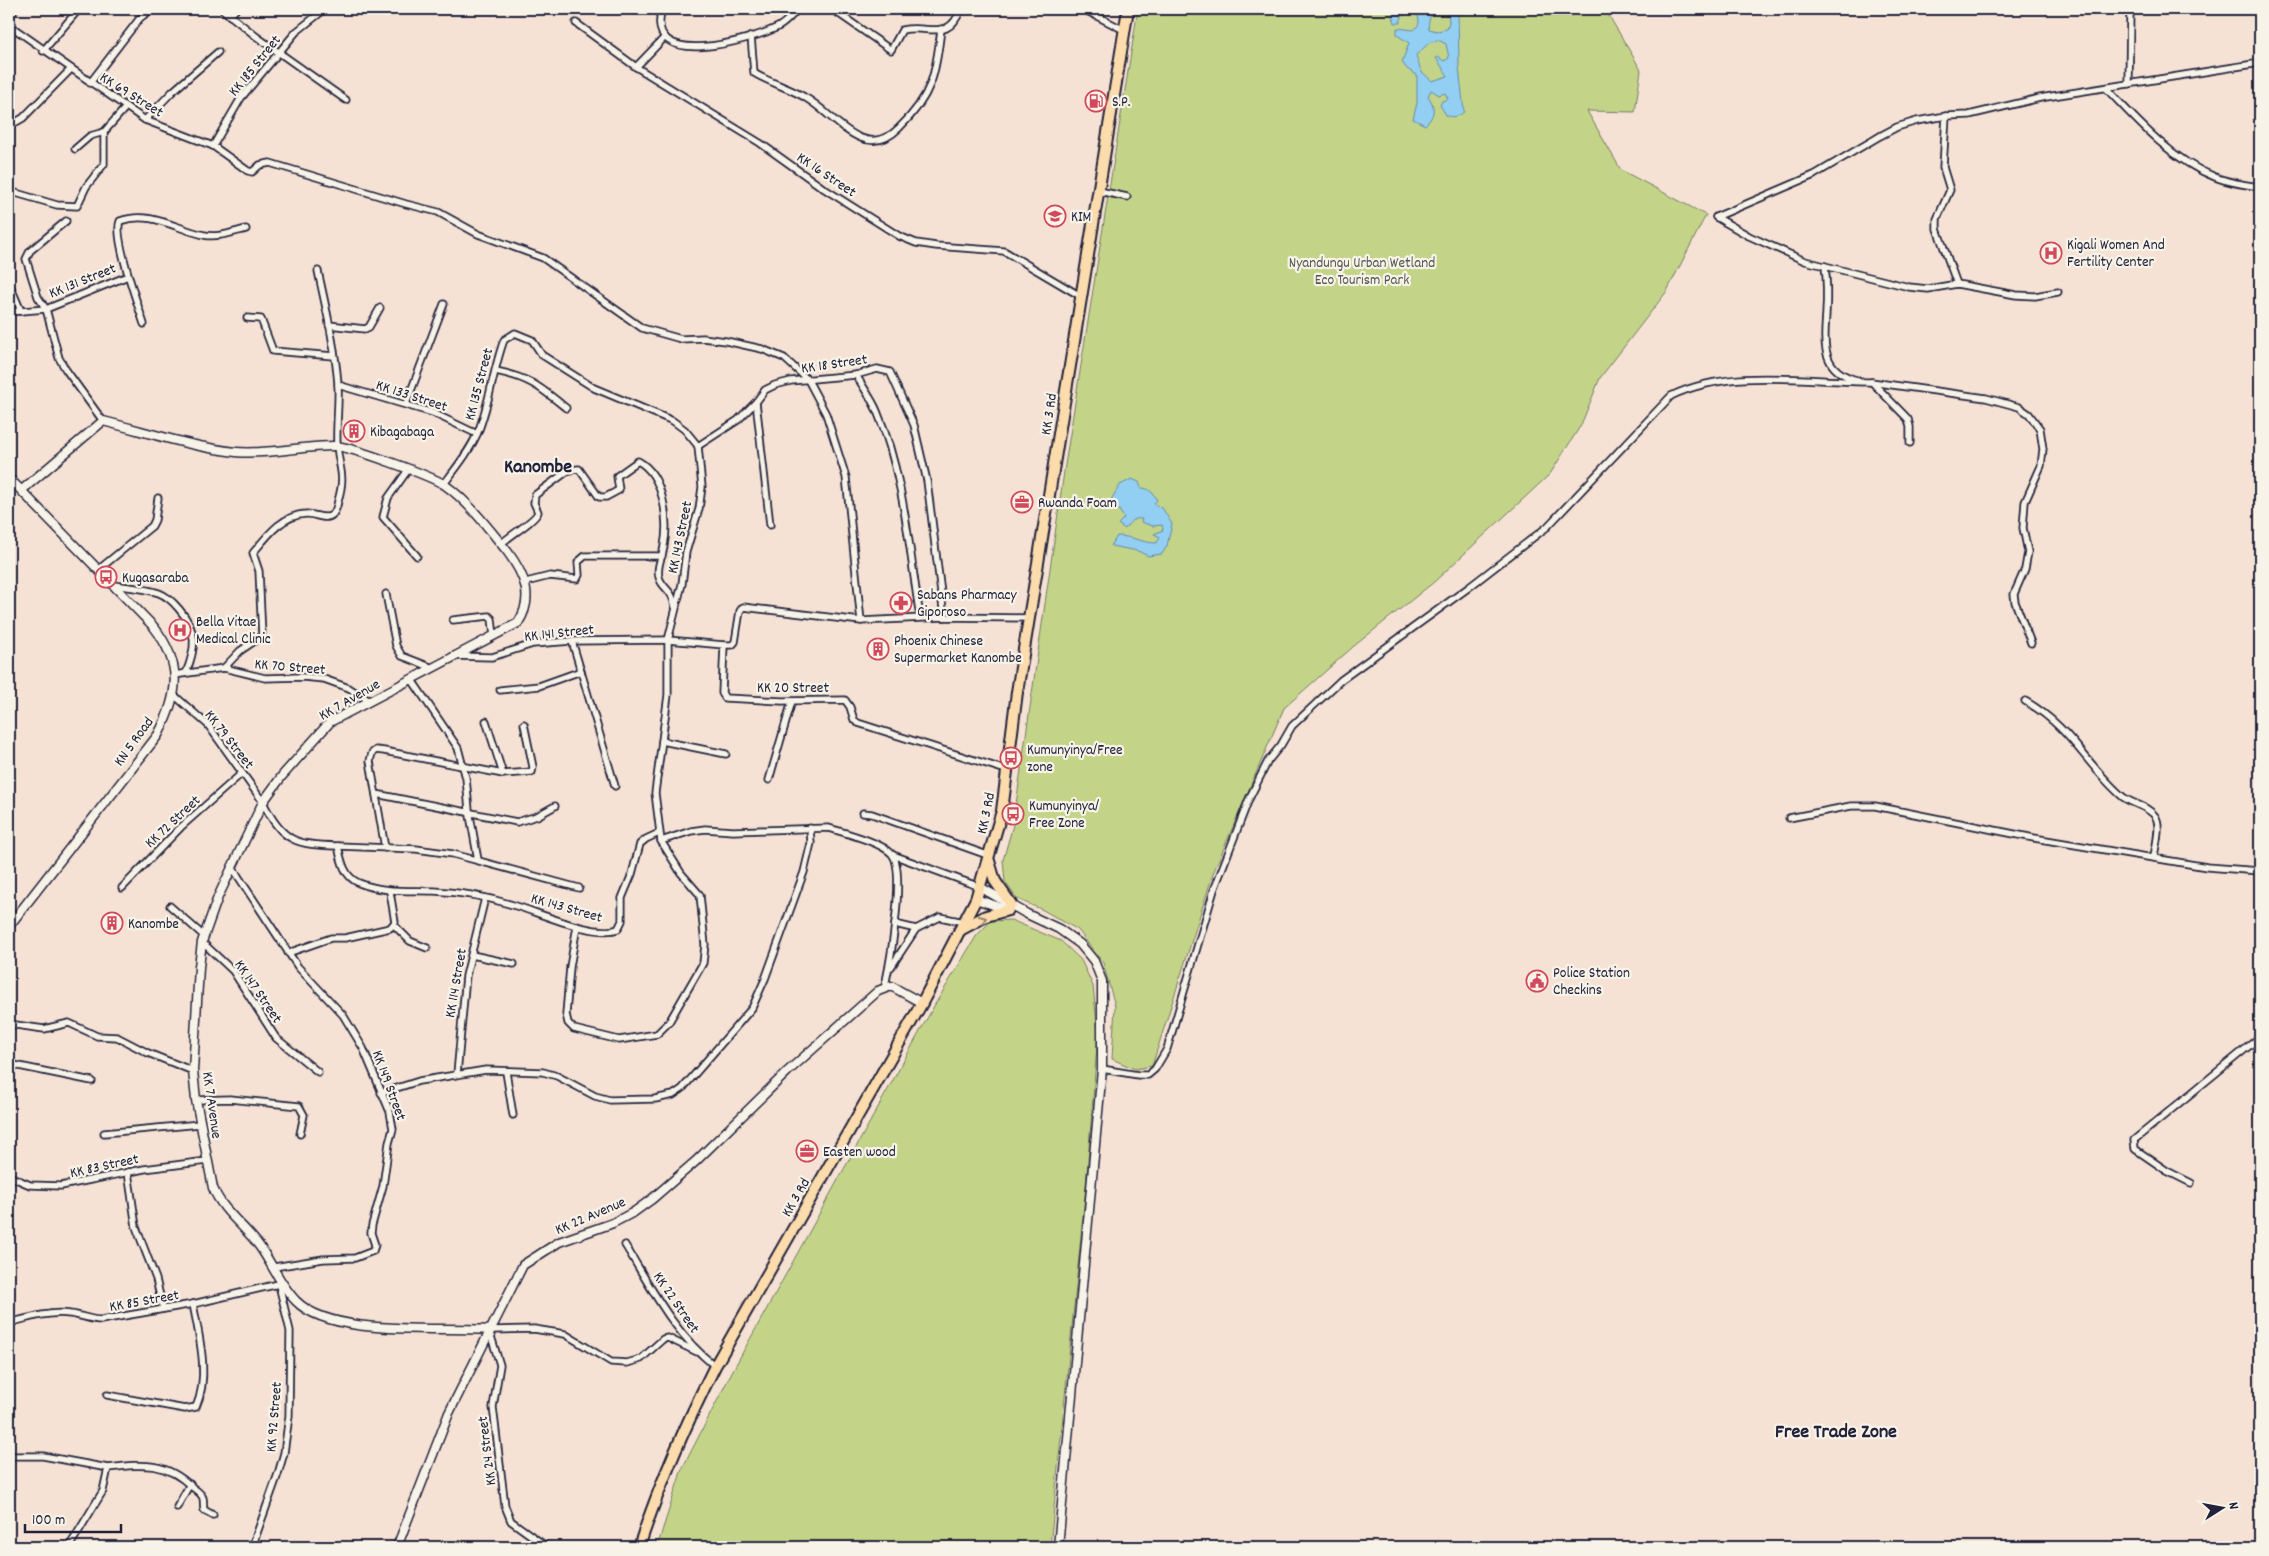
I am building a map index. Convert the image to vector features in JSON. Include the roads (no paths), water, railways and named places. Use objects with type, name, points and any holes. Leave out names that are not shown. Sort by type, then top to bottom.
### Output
[{"type":"highway","name":"KK 3 Rd","points":[[639,1547],[693,1410],[716,1366],[922,1003],[976,899],[990,858],[998,830],[1009,771],[1017,692],[1128,9]]},
{"type":"highway","points":[[961,926],[1009,907],[995,882],[990,858]]},
{"type":"street","points":[[9,17],[15,9]]},
{"type":"street","points":[[43,51],[80,9]]},
{"type":"street","points":[[90,82],[140,18],[152,9]]},
{"type":"street","points":[[222,9],[346,100]]},
{"type":"street","points":[[230,16],[236,9]]},
{"type":"street","name":"KK 185 Street","points":[[212,146],[241,98],[296,32],[325,9]]},
{"type":"street","points":[[654,9],[661,11],[660,28],[665,37],[678,44],[699,47],[717,46],[777,27],[798,9]]},
{"type":"street","points":[[832,9],[891,50],[902,30],[941,29],[952,26],[961,9]]},
{"type":"street","points":[[1083,9],[1124,30]]},
{"type":"street","points":[[2128,84],[2130,9]]},
{"type":"street","name":"KK 16 Street","points":[[576,23],[636,67],[760,143],[823,188],[899,236],[936,246],[1004,251],[1082,298]]},
{"type":"street","name":"KK 69 Street","points":[[9,26],[145,120],[212,146],[248,171],[252,172],[260,165],[270,163],[438,212],[478,234],[543,258],[642,328],[682,339],[715,339],[762,349],[784,358],[808,380]]},
{"type":"street","points":[[751,36],[753,71],[756,74],[807,98],[857,136],[874,140],[892,135],[918,110],[924,101],[934,73],[941,29]]},
{"type":"street","points":[[636,67],[665,37]]},
{"type":"street","points":[[145,120],[172,92],[218,52]]},
{"type":"street","points":[[2058,292],[2035,296],[2016,295],[1958,284],[1920,289],[1825,266],[1782,251],[1749,236],[1716,217],[1814,175],[1897,127],[1946,116],[1969,115],[2040,98],[2260,63]]},
{"type":"street","points":[[9,126],[23,118],[71,69]]},
{"type":"street","points":[[2106,88],[2138,122],[2186,161],[2214,176],[2234,183],[2260,187]]},
{"type":"street","points":[[75,149],[90,136],[104,132],[126,107]]},
{"type":"street","points":[[1946,116],[1942,167],[1950,190],[1937,219],[1937,229],[1958,284]]},
{"type":"street","points":[[9,191],[57,205],[77,206],[86,187],[104,164],[106,151],[104,132]]},
{"type":"street","points":[[1099,191],[1127,196]]},
{"type":"street","name":"KK 131 Street","points":[[144,324],[128,276],[119,223],[123,220],[164,220],[187,230],[211,236],[246,229]]},
{"type":"street","name":"KK 131 Street","points":[[66,221],[26,254],[26,259],[38,297],[46,309],[55,346],[66,370],[103,421]]},
{"type":"street","points":[[1825,266],[1827,289],[1824,342],[1834,368],[1845,376],[1872,382],[1986,398],[2020,407],[2029,414],[2040,429],[2043,449],[2041,466],[2025,502],[2022,528],[2028,552],[2025,569],[2014,594],[2015,602],[2031,643]]},
{"type":"street","points":[[224,668],[240,651],[262,636],[259,571],[253,553],[269,534],[286,520],[308,514],[326,518],[332,516],[336,509],[343,484],[343,471],[337,446],[338,385],[329,325],[318,271]]},
{"type":"street","name":"KK 131 Street","points":[[9,312],[46,309],[128,276]]},
{"type":"street","points":[[9,284],[21,311]]},
{"type":"street","points":[[406,404],[444,304]]},
{"type":"street","points":[[329,325],[360,329],[370,327],[380,308]]},
{"type":"street","points":[[246,318],[261,319],[273,352],[334,356]]},
{"type":"street","name":"KK 135 Street","points":[[444,484],[477,434],[496,371],[496,362],[504,340],[519,333],[532,340],[542,355],[594,388],[673,421],[685,430],[698,446]]},
{"type":"street","name":"KK 18 Street","points":[[698,446],[738,420],[765,390],[775,385],[791,381],[856,375],[877,369],[890,372],[914,425],[927,481],[944,617]]},
{"type":"street","points":[[496,371],[516,375],[536,384],[566,408]]},
{"type":"street","points":[[856,375],[876,409],[887,438],[899,486],[920,617]]},
{"type":"street","points":[[1102,1069],[1148,1075],[1161,1060],[1175,1026],[1214,890],[1249,799],[1268,761],[1302,714],[1341,680],[1468,588],[1547,526],[1671,396],[1684,390],[1725,380],[1764,378],[1872,382],[1908,418],[1910,443]]},
{"type":"street","points":[[808,380],[826,414],[846,477],[861,621]]},
{"type":"street","name":"KK 133 Street","points":[[338,385],[406,404],[447,419],[477,434]]},
{"type":"street","points":[[756,402],[770,525]]},
{"type":"street","points":[[22,490],[103,421]]},
{"type":"street","name":"KK 7 Avenue","points":[[103,421],[236,452],[337,446],[408,470],[444,484],[467,505],[520,568],[526,582],[528,598],[525,613],[512,628],[453,656],[412,680],[330,722],[282,776],[263,802],[232,866],[203,939],[193,1071],[200,1124],[213,1188],[218,1199],[245,1228],[274,1267],[281,1284],[296,1301],[311,1312],[337,1321],[393,1327],[491,1331]]},
{"type":"street","name":"KK 143 Street","points":[[338,846],[347,874],[358,883],[390,892],[435,891],[462,893],[577,926],[611,932],[618,929],[622,920],[622,898],[640,844],[646,838],[659,833],[656,778],[668,695],[668,640],[676,614],[686,552],[699,509],[702,487],[698,446]]},
{"type":"street","points":[[501,544],[517,529],[534,520],[538,512],[534,503],[535,495],[569,470],[579,469],[599,497],[606,497],[619,490],[617,476],[638,461],[655,480],[661,492],[666,521],[662,556],[658,568],[659,578],[670,590],[676,614]]},
{"type":"street","points":[[408,470],[388,498],[383,517],[417,556]]},
{"type":"street","name":"KN 5 Road","points":[[9,478],[111,585],[154,627],[164,641],[170,655],[174,675],[174,695],[171,709],[158,734],[9,926]]},
{"type":"street","points":[[98,570],[152,526],[155,520],[158,498]]},
{"type":"street","points":[[526,582],[550,576],[577,579],[580,575],[578,562],[585,556],[662,556]]},
{"type":"street","points":[[111,585],[161,593],[181,611],[189,621],[194,634],[194,648],[186,673]]},
{"type":"street","points":[[386,594],[396,646],[402,656],[433,668]]},
{"type":"street","points":[[668,640],[732,645],[735,642],[740,612],[743,607],[861,621],[920,617],[1030,618]]},
{"type":"street","points":[[453,620],[489,616],[492,619],[494,636]]},
{"type":"street","name":"KK 141 Street","points":[[453,656],[492,657],[533,644],[572,641],[668,640]]},
{"type":"street","points":[[572,641],[615,786]]},
{"type":"street","name":"KK 20 Street","points":[[724,645],[722,696],[729,699],[845,700],[850,707],[854,720],[858,723],[1009,771]]},
{"type":"street","name":"KK 70 Street","points":[[174,675],[224,668],[265,678],[303,677],[324,679],[349,688],[370,702]]},
{"type":"street","points":[[500,690],[539,686],[581,671]]},
{"type":"street","points":[[412,680],[458,748],[464,765],[469,810],[478,860]]},
{"type":"street","name":"KK 79 Street","points":[[174,695],[208,725],[263,802]]},
{"type":"street","points":[[769,780],[792,701]]},
{"type":"street","points":[[2025,701],[2045,713],[2058,724],[2124,798],[2155,815],[2158,822],[2154,858]]},
{"type":"street","points":[[486,721],[503,774]]},
{"type":"street","points":[[385,848],[370,761],[372,753],[376,750],[464,765],[503,774],[532,772],[533,767],[524,724]]},
{"type":"street","points":[[662,742],[726,754]]},
{"type":"street","name":"KK 72 Street","points":[[122,888],[181,827],[242,774]]},
{"type":"street","points":[[376,794],[469,810],[517,822],[538,816],[555,806]]},
{"type":"street","points":[[263,802],[284,836],[303,844],[416,849],[478,860],[579,888]]},
{"type":"street","points":[[1789,818],[1851,806],[1875,806],[2034,838],[2207,867],[2260,871]]},
{"type":"street","points":[[863,813],[872,814],[990,858]]},
{"type":"street","points":[[381,1093],[457,1074],[486,1070],[543,1072],[557,1076],[595,1096],[610,1100],[654,1099],[673,1095],[682,1089],[752,1008],[765,979],[804,872],[811,843],[810,828]]},
{"type":"street","points":[[661,841],[691,831],[705,829],[829,828],[874,844],[893,855],[980,886],[1009,907]]},
{"type":"street","points":[[577,926],[570,967],[566,1014],[568,1023],[574,1029],[619,1040],[657,1034],[668,1022],[703,964],[705,945],[703,906],[700,895],[681,873],[661,841],[659,833]]},
{"type":"street","points":[[893,855],[898,891],[895,924],[885,986],[901,990],[922,1003]]},
{"type":"street","name":"KK 149 Street","points":[[232,866],[288,953],[342,1015],[363,1048],[390,1112],[394,1129],[389,1143],[383,1186],[372,1225],[371,1233],[374,1249],[355,1258],[323,1259],[274,1267]]},
{"type":"street","points":[[390,892],[394,925],[410,942],[427,948]]},
{"type":"street","name":"KK 114 Street","points":[[457,1074],[466,976],[484,898]]},
{"type":"street","points":[[976,899],[1009,907],[1059,929],[1080,944],[1094,961],[1102,981],[1102,1069],[1058,1547]]},
{"type":"street","points":[[170,906],[203,939]]},
{"type":"street","points":[[888,970],[916,929],[940,917],[961,926]]},
{"type":"street","points":[[895,924],[916,929]]},
{"type":"street","points":[[288,953],[331,938],[345,938],[390,928],[394,925]]},
{"type":"street","name":"KK 147 Street","points":[[203,939],[233,971],[276,1038],[318,1072]]},
{"type":"street","points":[[472,955],[514,964]]},
{"type":"street","name":"KK 22 Avenue","points":[[397,1547],[449,1413],[524,1265],[560,1242],[612,1223],[652,1200],[696,1161],[826,1035],[885,986]]},
{"type":"street","points":[[9,1024],[44,1029],[69,1023],[97,1036],[122,1039],[148,1053],[193,1071]]},
{"type":"street","points":[[2191,1183],[2167,1171],[2136,1149],[2134,1140],[2260,1036]]},
{"type":"street","points":[[9,1064],[92,1081]]},
{"type":"street","points":[[506,1072],[513,1116]]},
{"type":"street","points":[[196,1100],[230,1099],[299,1106],[304,1115],[300,1134]]},
{"type":"street","points":[[104,1133],[200,1124]]},
{"type":"street","name":"KK 83 Street","points":[[9,1176],[24,1183],[42,1187],[61,1186],[128,1172],[207,1161]]},
{"type":"street","points":[[128,1172],[136,1227],[156,1279],[163,1309]]},
{"type":"street","name":"KK 22 Street","points":[[625,1245],[681,1334],[697,1352],[716,1366]]},
{"type":"street","name":"KK 85 Street","points":[[9,1323],[56,1314],[71,1314],[90,1320],[101,1320],[194,1304],[281,1284]]},
{"type":"street","name":"KK 92 Street","points":[[252,1547],[284,1454],[289,1416],[290,1331],[281,1284]]},
{"type":"street","points":[[108,1395],[185,1409],[196,1407],[202,1378],[202,1355],[194,1304]]},
{"type":"street","points":[[491,1331],[525,1328],[565,1334],[611,1362],[635,1362],[663,1339],[668,1338],[697,1352]]},
{"type":"street","name":"KK 24 Street","points":[[491,1331],[500,1365],[493,1407],[505,1506],[511,1521],[547,1547]]},
{"type":"street","points":[[9,1456],[43,1456],[108,1468],[153,1465],[164,1467],[190,1484],[203,1498],[204,1510],[213,1515]]},
{"type":"street","points":[[69,1547],[104,1491],[108,1468]]},
{"type":"street","points":[[177,1507],[190,1484]]},
{"type":"water","points":[[1401,9],[1439,9],[1430,17],[1429,23],[1429,29],[1437,31],[1447,29],[1449,22],[1448,11],[1445,9],[1458,9],[1459,67],[1464,112],[1455,116],[1446,115],[1440,105],[1442,101],[1448,99],[1445,93],[1439,95],[1431,90],[1428,96],[1433,108],[1431,118],[1425,125],[1413,119],[1417,103],[1417,75],[1407,69],[1402,62],[1409,43],[1397,35],[1397,28],[1414,30],[1419,23],[1419,19],[1417,14],[1413,12],[1402,16],[1400,23],[1395,23],[1392,14]],"holes":[[[1438,40],[1446,44],[1449,58],[1444,61],[1438,57],[1436,58],[1448,76],[1432,81],[1421,71],[1416,55],[1429,43]]]},
{"type":"water","points":[[1132,479],[1139,482],[1141,488],[1153,493],[1157,500],[1154,504],[1163,509],[1172,524],[1167,546],[1162,554],[1148,556],[1138,551],[1111,546],[1117,536],[1157,543],[1160,537],[1154,534],[1163,530],[1162,525],[1153,526],[1141,522],[1142,519],[1132,521],[1125,529],[1118,524],[1124,518],[1119,510],[1105,510],[1120,485]]},
{"type":"place","name":"S.P.","points":[[1096,101]]},
{"type":"place","name":"KIM","points":[[1055,216]]},
{"type":"place","name":"Kigali Women And Fertility Center","points":[[2051,253]]},
{"type":"place","name":"Kibagabaga","points":[[354,431]]},
{"type":"place","name":"Rwanda Foam","points":[[1022,502]]},
{"type":"place","name":"Kugasaraba","points":[[106,577]]},
{"type":"place","name":"Sabans Pharmacy Giporoso","points":[[901,603]]},
{"type":"place","name":"Bella Vitae Medical Clinic","points":[[180,630]]},
{"type":"place","name":"Phoenix Chinese Supermarket Kanombe","points":[[878,649]]},
{"type":"place","name":"Kumunyinya/Free zone","points":[[1011,758]]},
{"type":"place","name":"Kumunyinya/ Free Zone","points":[[1013,814]]},
{"type":"place","name":"Kanombe","points":[[112,923]]},
{"type":"place","name":"Police Station Checkins","points":[[1537,981]]},
{"type":"place","name":"Easten wood","points":[[807,1151]]},
{"type":"district","name":"Kanombe","points":[[538,465]]},
{"type":"district","name":"Free Trade Zone","points":[[1836,1430]]},
{"type":"park label","name":"Nyandungu Urban Wetland Eco Tourism Park","points":[[1362,270]]}]
